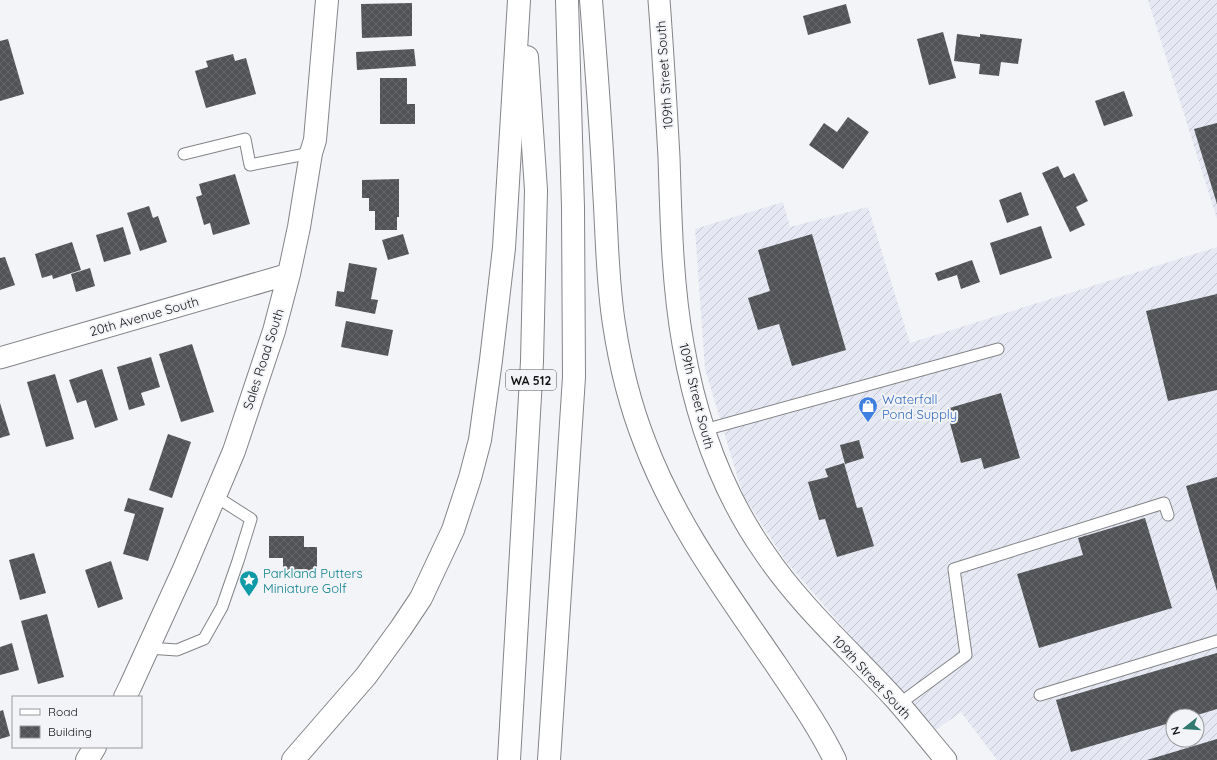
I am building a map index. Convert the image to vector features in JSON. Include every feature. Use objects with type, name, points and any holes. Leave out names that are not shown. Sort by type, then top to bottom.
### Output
[{"type":"main road","name":"Sales Road South","points":[[126,696],[184,569],[234,451],[274,331],[299,227],[311,153],[315,140],[327,0]]},
{"type":"main road","points":[[293,760],[366,676],[421,598],[453,530],[470,478],[480,440],[504,248],[519,0]]},
{"type":"main road","name":"WA 512","points":[[509,760],[532,361],[536,190],[522,0]]},
{"type":"main road","name":"WA 512","points":[[549,760],[574,377],[573,207],[567,0]]},
{"type":"main road","points":[[591,0],[599,99],[609,272],[614,324],[625,379],[633,408],[645,444],[664,487],[688,533],[803,705],[835,760]]},
{"type":"main road","points":[[87,760],[94,748]]},
{"type":"street","name":"109th Street South","points":[[659,0],[668,136],[672,248],[678,309],[682,342],[691,383],[712,455],[745,522],[767,557],[792,589],[899,704],[946,760]]},
{"type":"street","name":"20th Avenue South","points":[[0,358],[288,274]]},
{"type":"lane","points":[[184,154],[245,139],[250,166],[311,153]]},
{"type":"lane","points":[[704,430],[998,349]]},
{"type":"lane","points":[[148,648],[177,650],[204,639],[222,607],[251,519],[215,496]]},
{"type":"lane","points":[[899,704],[966,655],[954,569],[1164,503],[1168,515]]},
{"type":"lane","points":[[1040,695],[1217,641]]},
{"type":"shaded area","points":[[1148,0],[1217,0],[1217,219]]},
{"type":"shaded area","points":[[783,202],[790,227],[868,207],[910,343],[1217,247],[1217,760],[997,760],[961,712],[933,732],[785,560],[743,495],[705,369],[695,229]]},
{"type":"building","points":[[412,3],[412,36],[362,38],[361,4]]},
{"type":"building","points":[[846,4],[851,23],[808,35],[803,16]]},
{"type":"building","points":[[943,32],[956,78],[929,85],[917,39]]},
{"type":"building","points":[[957,34],[980,37],[980,34],[1022,39],[1018,64],[1001,62],[999,76],[979,74],[980,64],[954,61]]},
{"type":"building","points":[[8,39],[24,94],[0,101],[0,41]]},
{"type":"building","points":[[414,49],[416,66],[357,70],[356,52]]},
{"type":"building","points":[[233,54],[235,61],[246,58],[256,94],[206,108],[195,71],[208,67],[206,61]]},
{"type":"building","points":[[380,78],[407,78],[407,104],[415,104],[415,124],[380,124]]},
{"type":"building","points":[[1124,91],[1133,116],[1104,126],[1095,101]]},
{"type":"building","points":[[848,117],[869,132],[843,169],[809,145],[824,123],[837,132]]},
{"type":"building","points":[[1217,123],[1217,204],[1194,129]]},
{"type":"building","points":[[1058,166],[1064,178],[1074,173],[1088,201],[1076,207],[1085,225],[1070,232],[1042,173]]},
{"type":"building","points":[[235,174],[250,224],[213,235],[210,223],[204,225],[196,197],[202,195],[199,184]]},
{"type":"building","points":[[399,179],[399,217],[397,217],[397,230],[375,230],[375,211],[369,211],[369,198],[362,198],[362,180]]},
{"type":"building","points":[[1021,192],[1029,215],[1007,223],[999,200]]},
{"type":"building","points":[[149,206],[153,218],[158,216],[167,242],[140,251],[127,213]]},
{"type":"building","points":[[1041,226],[1052,258],[1000,275],[990,243]]},
{"type":"building","points":[[123,227],[131,254],[104,262],[96,235]]},
{"type":"building","points":[[403,234],[409,254],[388,260],[382,240]]},
{"type":"building","points":[[812,234],[846,350],[792,366],[779,324],[758,330],[748,298],[770,291],[758,250]]},
{"type":"building","points":[[72,242],[81,270],[53,279],[52,275],[42,278],[35,254]]},
{"type":"building","points":[[5,257],[15,285],[0,290],[0,258]]},
{"type":"building","points":[[972,260],[980,282],[961,289],[957,275],[938,281],[935,273]]},
{"type":"building","points":[[349,263],[377,268],[371,299],[378,300],[375,314],[335,306],[337,291],[344,292]]},
{"type":"building","points":[[90,268],[95,286],[76,292],[71,274]]},
{"type":"building","points":[[1217,294],[1217,390],[1168,401],[1146,311]]},
{"type":"building","points":[[346,321],[393,330],[388,356],[341,347]]},
{"type":"building","points":[[192,344],[214,412],[181,422],[159,354]]},
{"type":"building","points":[[151,357],[160,387],[141,393],[145,405],[129,410],[117,367]]},
{"type":"building","points":[[102,369],[118,420],[95,428],[86,400],[77,403],[69,380]]},
{"type":"building","points":[[55,374],[74,439],[46,447],[27,382]]},
{"type":"building","points":[[1001,393],[1020,458],[984,469],[981,458],[961,463],[946,409]]},
{"type":"building","points":[[0,403],[10,435],[0,438]]},
{"type":"building","points":[[168,434],[191,442],[172,498],[149,490]]},
{"type":"building","points":[[859,440],[864,458],[845,464],[840,445]]},
{"type":"building","points":[[844,463],[857,508],[862,507],[874,546],[837,557],[825,519],[819,520],[808,482],[828,477],[825,469]]},
{"type":"building","points":[[1217,477],[1217,591],[1186,486]]},
{"type":"building","points":[[128,498],[164,508],[148,561],[123,554],[135,514],[124,511]]},
{"type":"building","points":[[1145,518],[1172,608],[1039,648],[1017,574],[1083,555],[1078,538]]},
{"type":"building","points":[[269,536],[304,536],[304,547],[317,547],[317,571],[283,571],[283,558],[269,558]]},
{"type":"building","points":[[34,553],[46,593],[20,600],[9,560]]},
{"type":"building","points":[[111,561],[123,599],[98,608],[85,570]]},
{"type":"building","points":[[47,614],[64,677],[38,684],[21,621]]},
{"type":"building","points":[[12,643],[19,670],[0,675],[0,647]]},
{"type":"building","points":[[1217,653],[1217,709],[1205,713],[1205,708],[1165,708],[1165,724],[1071,752],[1056,700]]},
{"type":"building","points":[[3,710],[10,736],[0,739],[0,711]]},
{"type":"building","points":[[1217,739],[1217,760],[1147,760],[1187,748],[1205,748],[1205,743]]},
{"type":"place","name":"Waterfall Pond Supply","points":[[868,423]]},
{"type":"place","name":"Parkland Putters Miniature Golf","points":[[249,597]]}]
